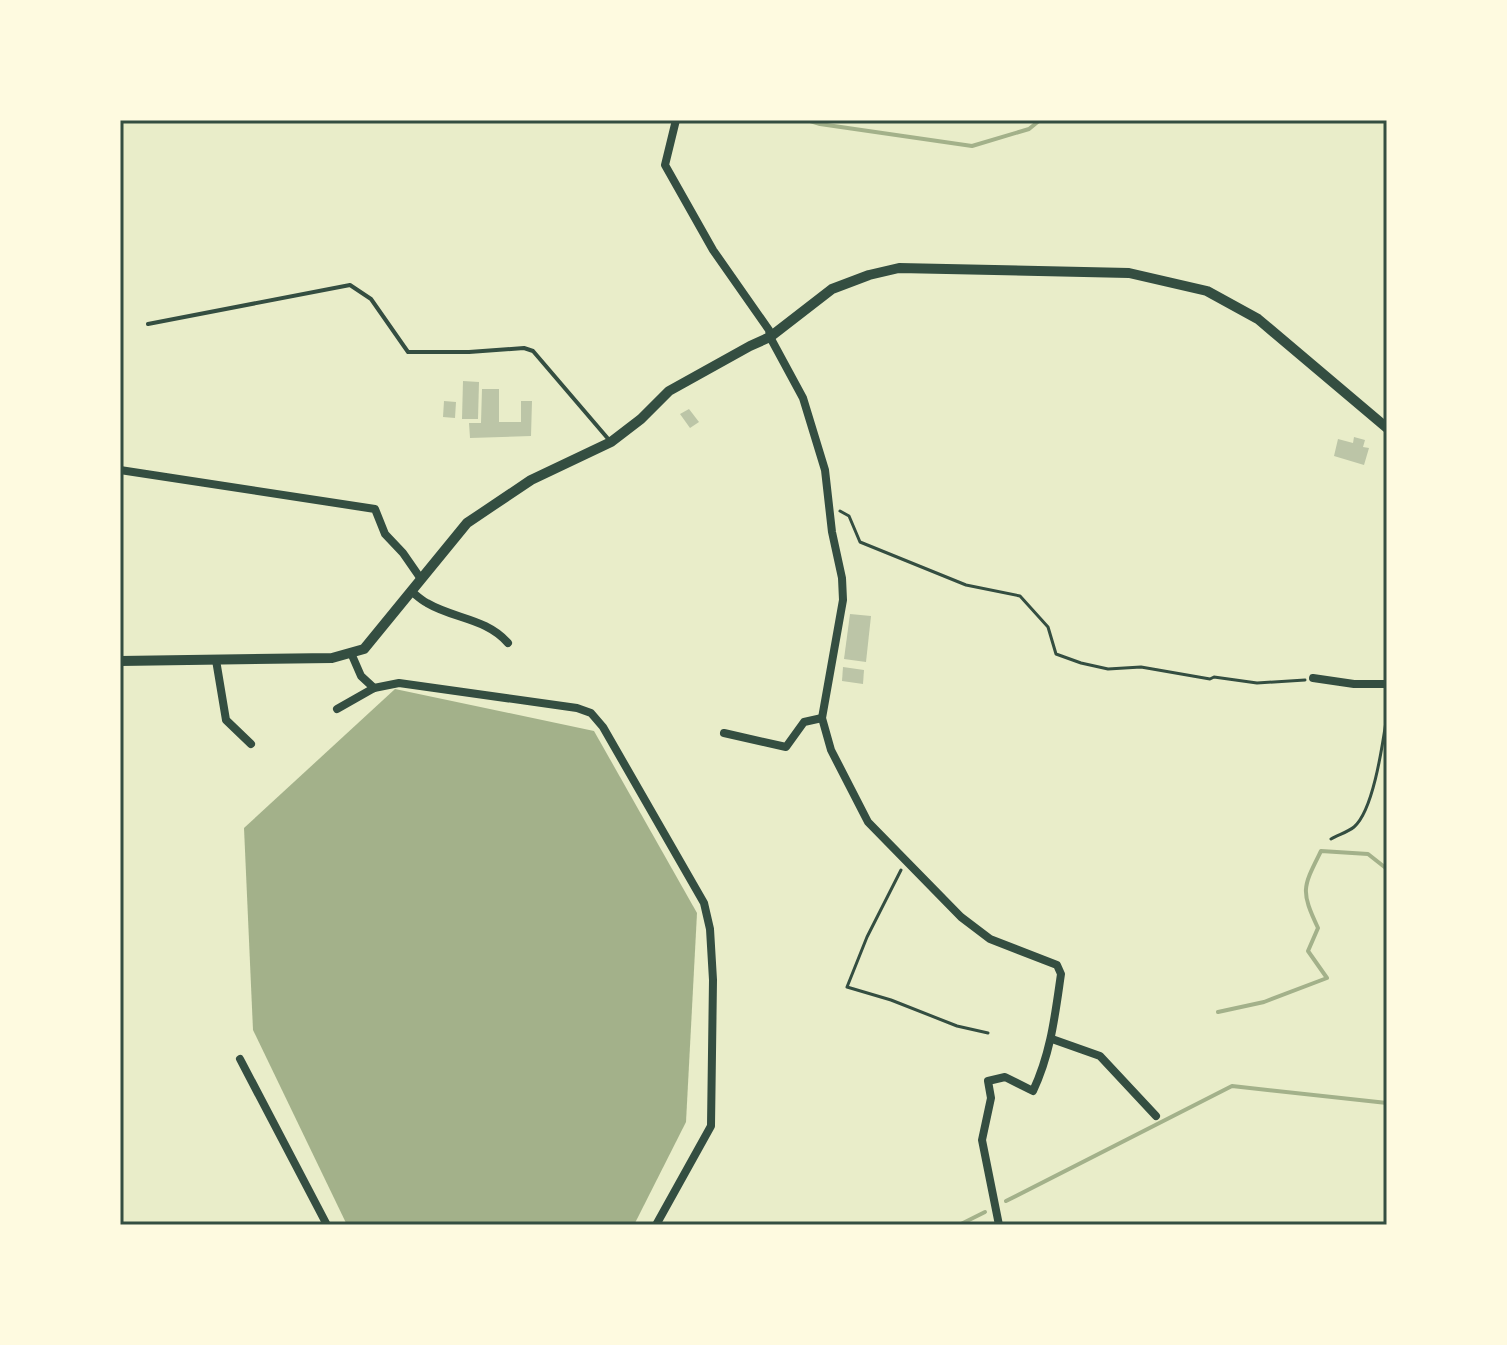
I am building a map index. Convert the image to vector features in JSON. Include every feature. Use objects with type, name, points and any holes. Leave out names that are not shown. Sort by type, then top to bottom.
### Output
[{"type":"street","points":[[675,123],[665,165],[713,250],[769,330],[803,398],[825,470],[843,600],[822,718],[831,750],[868,822],[961,917],[990,939],[1057,965],[1061,974],[1052,1039],[1033,1091],[1005,1077],[988,1081],[991,1098],[982,1140],[999,1225]]},
{"type":"street","points":[[120,661],[332,658],[364,649],[467,523],[531,480],[611,442],[641,419],[669,391],[770,337],[832,289],[899,268],[1129,273],[1207,291],[1258,319],[1387,428]]},
{"type":"street","points":[[120,470],[375,509],[385,534],[421,579]]},
{"type":"street","points":[[411,591],[427,604],[477,621],[499,633],[508,643]]},
{"type":"street","points":[[351,653],[361,676],[374,688]]},
{"type":"street","points":[[216,660],[226,720],[251,744]]},
{"type":"street","points":[[1313,678],[1354,684],[1387,684]]},
{"type":"street","points":[[337,709],[374,688],[399,683],[577,708],[591,713],[603,727],[704,903],[710,929],[713,980],[711,1126],[656,1225]]},
{"type":"street","points":[[724,733],[786,747],[804,722],[822,718]]},
{"type":"street","points":[[1052,1039],[1100,1056],[1156,1116]]},
{"type":"street","points":[[240,1059],[327,1225]]},
{"type":"lane","points":[[148,324],[350,285],[371,299],[408,352],[524,348],[533,351],[611,442]]},
{"type":"path","points":[[829,506],[849,516],[860,542],[966,585],[1020,596],[1048,627],[1056,654],[1081,663],[1108,669],[1141,667],[1210,679],[1257,683],[1296,682],[1313,678]]},
{"type":"path","points":[[1331,839],[1355,826],[1365,812],[1387,715]]},
{"type":"path","points":[[906,859],[867,937],[847,987],[891,1000],[957,1026],[988,1033]]},
{"type":"shaded area","points":[[395,689],[594,731],[697,913],[686,1122],[634,1225],[347,1225],[253,1030],[244,828]]},
{"type":"building","points":[[463,381],[479,382],[478,419],[462,419]]},
{"type":"building","points":[[482,389],[499,389],[499,422],[521,422],[521,401],[532,401],[531,436],[470,438],[469,423],[481,423]]},
{"type":"building","points":[[444,401],[456,402],[455,418],[443,417]]},
{"type":"building","points":[[689,409],[699,422],[690,428],[680,414]]},
{"type":"building","points":[[1354,437],[1365,440],[1363,447],[1369,448],[1364,465],[1334,456],[1338,439],[1353,443]]},
{"type":"building","points":[[850,614],[871,616],[866,662],[844,659]]},
{"type":"building","points":[[843,667],[864,670],[863,684],[842,681]]},
{"type":"waterway","points":[[807,120],[972,146],[1029,129],[1040,120]]},
{"type":"waterway","points":[[1218,1012],[1264,1002],[1327,978],[1308,951],[1318,928],[1308,905],[1307,881],[1321,851],[1368,854],[1387,869]]},
{"type":"waterway","points":[[1006,1201],[1232,1086],[1387,1103]]},
{"type":"waterway","points":[[959,1225],[985,1212]]}]
